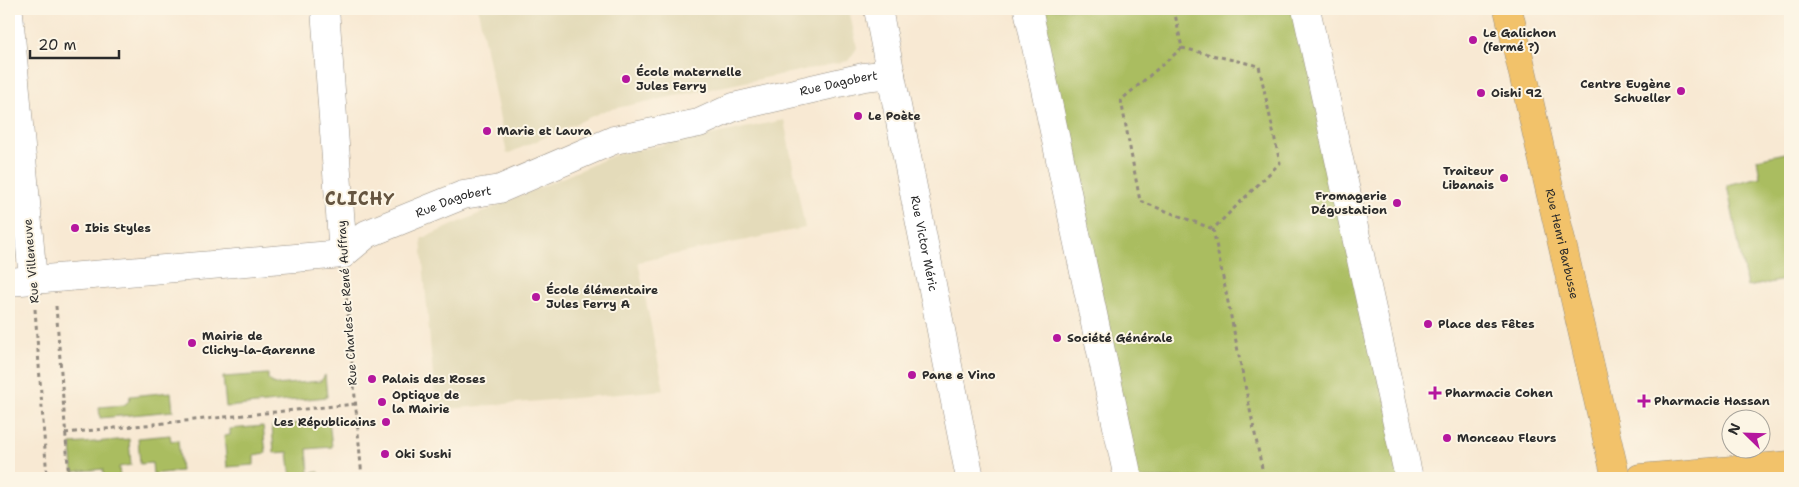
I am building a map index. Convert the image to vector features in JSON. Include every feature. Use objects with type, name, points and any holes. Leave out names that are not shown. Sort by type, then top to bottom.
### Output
[{"type":"main road","name":"Rue Henri Barbusse","points":[[1508,9],[1616,478]]},
{"type":"main road","points":[[1640,478],[1790,465]]},
{"type":"street","name":"Rue Charles et René Auffray","points":[[325,9],[343,254]]},
{"type":"street","name":"Rue Victor Méric","points":[[878,9],[970,478]]},
{"type":"street","points":[[1028,9],[1128,478]]},
{"type":"street","points":[[1306,9],[1409,478]]},
{"type":"street","name":"Rue Villeneuve","points":[[9,14],[32,280]]},
{"type":"street","name":"Rue Dagobert","points":[[343,254],[367,234],[463,195],[500,189],[614,140],[699,123],[734,107],[864,77],[891,74]]},
{"type":"street","points":[[32,280],[343,254]]},
{"type":"path","points":[[1174,9],[1182,48]]},
{"type":"path","points":[[1182,48],[1121,100],[1140,201],[1212,228]]},
{"type":"path","points":[[1182,48],[1259,66],[1280,163],[1212,228]]},
{"type":"path","points":[[1212,228],[1264,478]]},
{"type":"path","name":"Rue Charles et René Auffray","points":[[343,254],[362,478]]},
{"type":"path","points":[[32,280],[65,433],[69,478]]},
{"type":"path","name":"Rue Villeneuve","points":[[32,280],[47,478]]},
{"type":"path","points":[[65,433],[355,404]]},
{"type":"shaded area","name":"École maternelle Jules Ferry","points":[[478,9],[849,9],[857,48],[848,61],[606,110],[507,154]]},
{"type":"shaded area","name":"École élémentaire Jules Ferry A","points":[[784,120],[805,228],[638,262],[664,390],[436,410],[421,239],[617,154]]},
{"type":"green space","points":[[1028,9],[1306,9],[1409,478],[1128,478]]},
{"type":"green space","points":[[1790,152],[1790,279],[1747,287],[1727,185],[1760,177],[1757,159]]},
{"type":"green space","points":[[268,374],[268,379],[275,385],[321,381],[325,375],[327,397],[226,407],[223,377]]},
{"type":"green space","points":[[171,392],[173,411],[100,418],[99,407],[124,405],[129,401],[130,396]]},
{"type":"green space","points":[[329,420],[332,447],[307,449],[309,473],[319,472],[320,478],[291,478],[288,452],[274,453],[272,426]]},
{"type":"green space","points":[[263,426],[266,453],[254,455],[254,465],[227,467],[224,436],[230,435],[230,429]]},
{"type":"green space","points":[[170,435],[171,441],[178,440],[181,471],[153,474],[152,463],[140,464],[138,438]]},
{"type":"green space","points":[[129,439],[131,465],[119,467],[120,478],[104,478],[103,469],[73,472],[71,444]]},
{"type":"place","name":"Le Galichon (fermé ?)","points":[[1473,40]]},
{"type":"place","name":"École maternelle Jules Ferry","points":[[626,79]]},
{"type":"place","name":"Centre Eugène Schueller","points":[[1681,91]]},
{"type":"place","name":"Oishi 92","points":[[1481,93]]},
{"type":"place","name":"Le Poète","points":[[858,116]]},
{"type":"place","name":"Marie et Laura","points":[[487,131]]},
{"type":"place","name":"Traiteur Libanais","points":[[1504,178]]},
{"type":"place","name":"Fromagerie Dégustation","points":[[1397,203]]},
{"type":"place","name":"Ibis Styles","points":[[75,228]]},
{"type":"place","name":"École élémentaire Jules Ferry A","points":[[536,297]]},
{"type":"place","name":"Place des Fêtes","points":[[1428,324]]},
{"type":"place","name":"Société Générale","points":[[1057,338]]},
{"type":"place","name":"Mairie de Clichy-la-Garenne","points":[[192,343]]},
{"type":"place","name":"Pane e Vino","points":[[912,375]]},
{"type":"place","name":"Palais des Roses","points":[[372,379]]},
{"type":"place","name":"Pharmacie Cohen","points":[[1435,393]]},
{"type":"place","name":"Pharmacie Hassan","points":[[1644,401]]},
{"type":"place","name":"Optique de la Mairie","points":[[382,402]]},
{"type":"place","name":"Les Républicains","points":[[386,422]]},
{"type":"place","name":"Monceau Fleurs","points":[[1447,438]]},
{"type":"place","name":"Oki Sushi","points":[[385,454]]},
{"type":"district","name":"CLICHY","points":[[360,199]]}]
